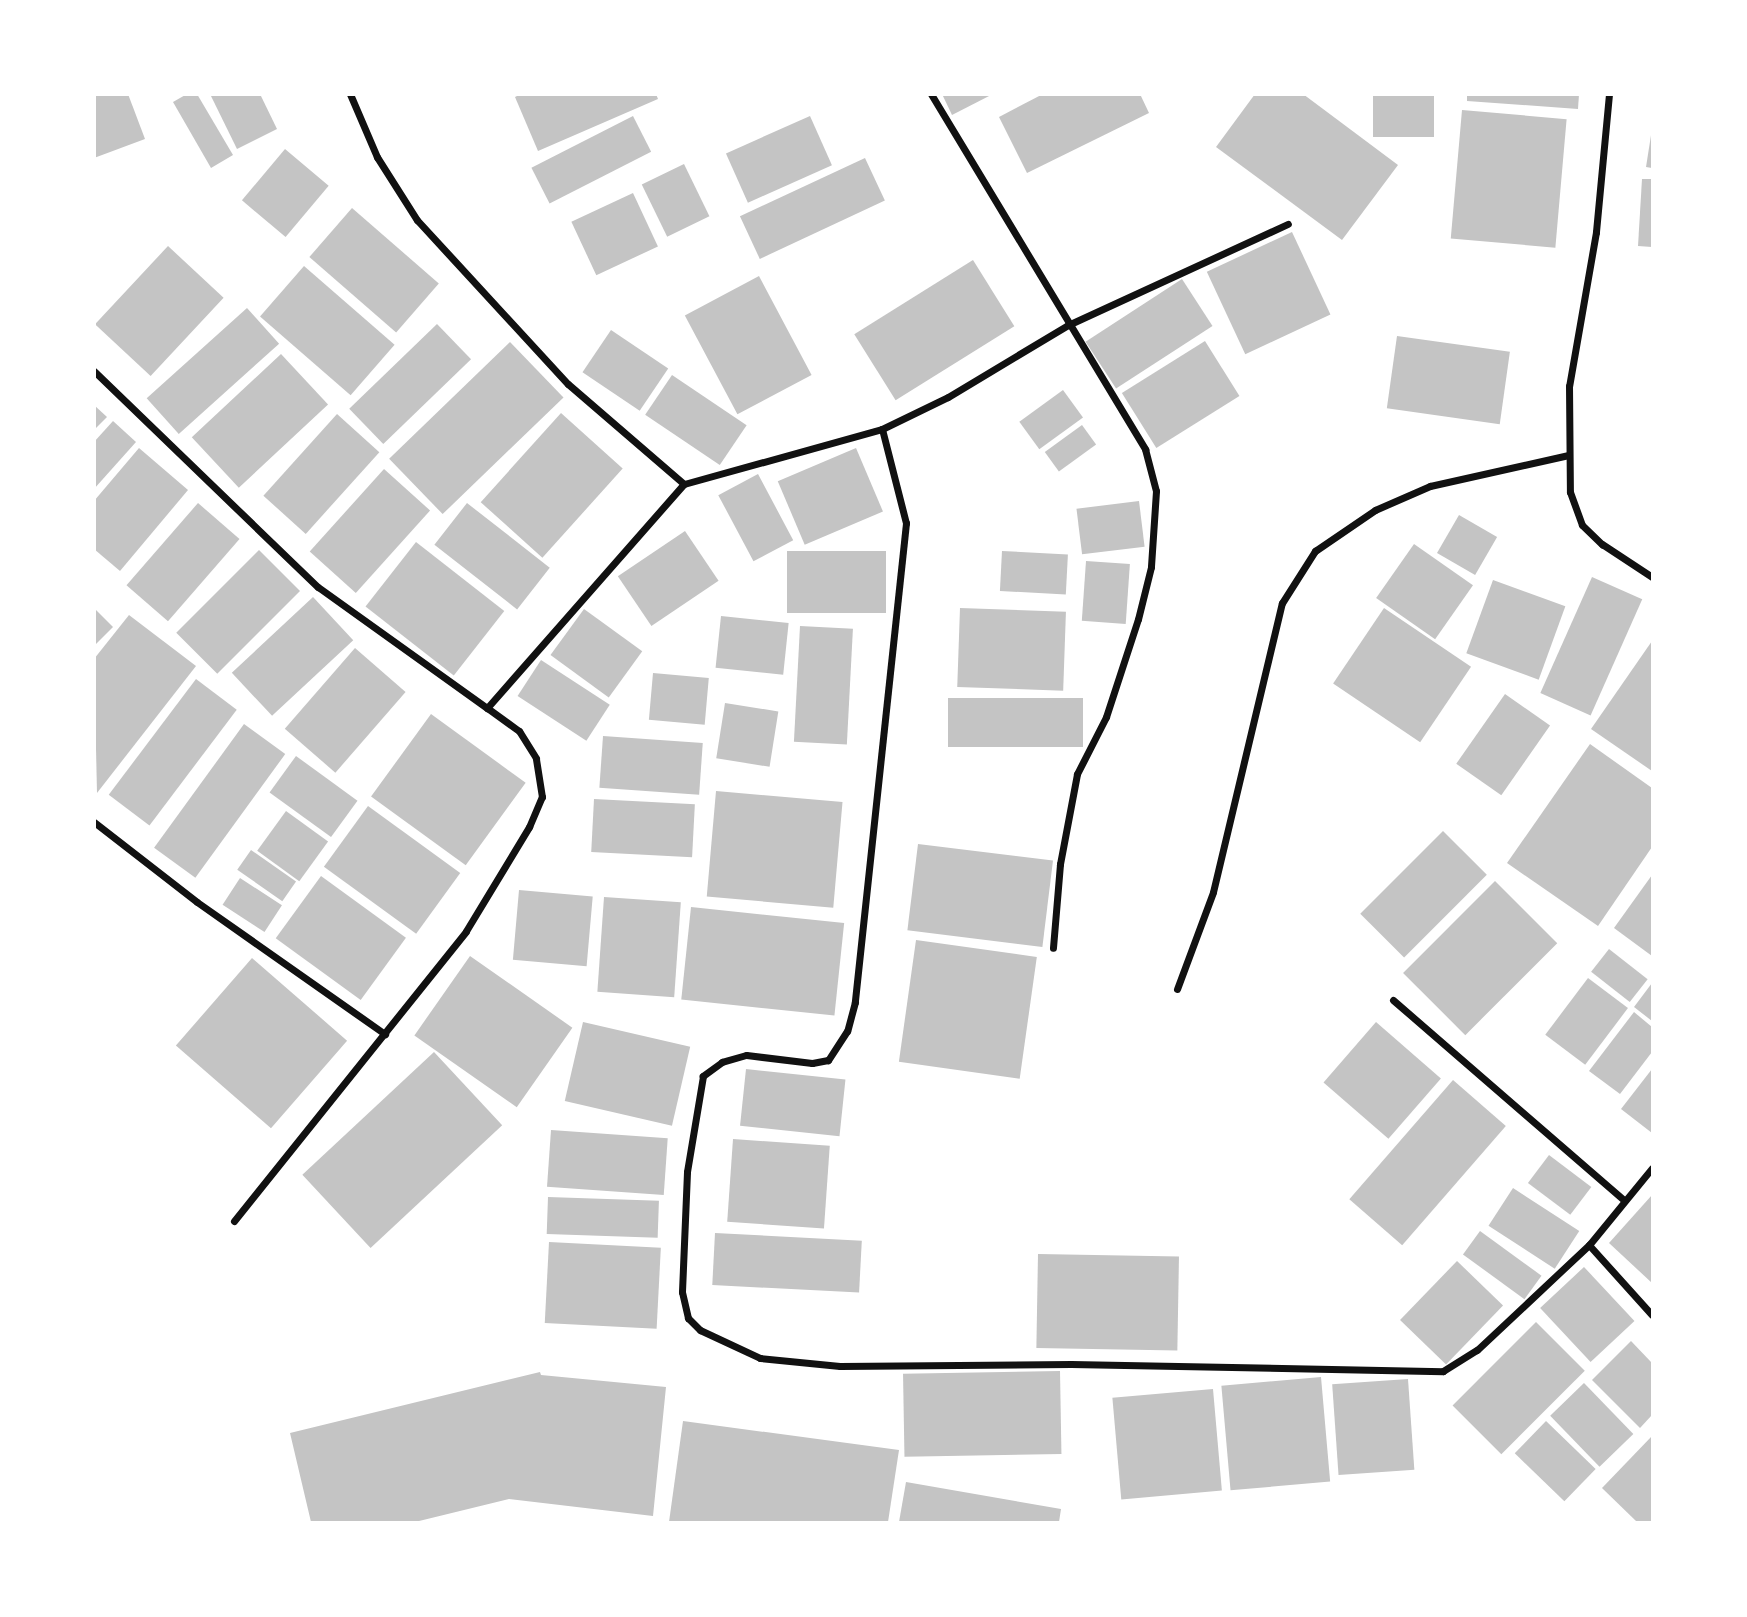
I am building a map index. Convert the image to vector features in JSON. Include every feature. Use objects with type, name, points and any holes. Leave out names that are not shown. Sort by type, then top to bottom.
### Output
[{"type":"street","points":[[350,94],[377,157],[417,220],[568,384],[684,484]]},
{"type":"street","points":[[931,94],[1144,449],[1154,480],[1157,520],[1151,567],[1107,718],[1077,774],[1060,864],[1053,948]]},
{"type":"street","points":[[1609,94],[1596,232],[1569,386],[1570,492],[1582,525],[1602,544],[1653,577]]},
{"type":"street","points":[[487,708],[684,484],[882,429],[948,397],[1068,325],[1288,224]]},
{"type":"street","points":[[94,371],[318,587],[487,708],[528,743],[542,797],[501,880],[466,931],[234,1221]]},
{"type":"street","points":[[882,429],[906,523],[855,1002],[838,1050],[828,1060],[812,1063],[746,1055],[722,1062],[703,1076],[687,1172],[682,1292],[688,1318],[714,1340],[760,1358],[840,1366],[1071,1364],[1427,1374],[1461,1363],[1589,1245],[1653,1168]]},
{"type":"street","points":[[1177,989],[1213,892],[1282,603],[1315,551],[1375,510],[1430,486],[1569,455]]},
{"type":"street","points":[[94,822],[197,902],[384,1034]]},
{"type":"street","points":[[1393,1000],[1624,1200]]},
{"type":"street","points":[[1589,1245],[1653,1315]]},
{"type":"building","points":[[94,94],[128,94],[145,139],[94,158]]},
{"type":"building","points":[[187,94],[197,94],[233,155],[211,168],[173,102]]},
{"type":"building","points":[[210,94],[260,94],[277,129],[237,149]]},
{"type":"building","points":[[521,94],[656,94],[658,99],[538,151],[515,97]]},
{"type":"building","points":[[942,94],[993,94],[952,115]]},
{"type":"building","points":[[1043,94],[1140,94],[1149,113],[1027,173],[999,117]]},
{"type":"building","points":[[1255,94],[1303,94],[1398,165],[1342,240],[1216,147]]},
{"type":"building","points":[[1373,94],[1434,94],[1434,137],[1373,137]]},
{"type":"building","points":[[1467,94],[1579,94],[1578,109],[1467,101]]},
{"type":"building","points":[[1462,110],[1567,119],[1555,248],[1451,239]]},
{"type":"building","points":[[633,116],[651,152],[550,203],[531,168]]},
{"type":"building","points":[[810,116],[832,165],[748,203],[726,153]]},
{"type":"building","points":[[1652,129],[1652,168],[1646,167]]},
{"type":"building","points":[[285,149],[329,186],[286,237],[242,200]]},
{"type":"building","points":[[865,158],[885,201],[760,259],[740,216]]},
{"type":"building","points":[[684,164],[709,216],[667,237],[642,185]]},
{"type":"building","points":[[1642,179],[1652,179],[1652,247],[1638,246]]},
{"type":"building","points":[[633,193],[658,246],[596,275],[571,222]]},
{"type":"building","points":[[352,208],[439,283],[396,333],[309,257]]},
{"type":"building","points":[[1292,232],[1330,314],[1245,354],[1207,272]]},
{"type":"building","points":[[168,246],[224,298],[151,376],[95,324]]},
{"type":"building","points":[[973,260],[1014,326],[896,400],[854,334]]},
{"type":"building","points":[[304,266],[395,345],[351,395],[260,317]]},
{"type":"building","points":[[759,276],[812,375],[737,414],[685,315]]},
{"type":"building","points":[[1182,279],[1212,326],[1116,389],[1086,342]]},
{"type":"building","points":[[247,308],[279,344],[179,434],[147,398]]},
{"type":"building","points":[[437,324],[471,359],[383,444],[349,409]]},
{"type":"building","points":[[611,330],[668,369],[640,411],[582,372]]},
{"type":"building","points":[[1397,336],[1510,352],[1500,424],[1387,408]]},
{"type":"building","points":[[1205,341],[1239,396],[1156,448],[1122,393]]},
{"type":"building","points":[[510,342],[563,397],[443,514],[389,459]]},
{"type":"building","points":[[281,354],[328,404],[239,488],[192,437]]},
{"type":"building","points":[[672,375],[747,425],[720,465],[645,415]]},
{"type":"building","points":[[1063,390],[1083,418],[1039,449],[1019,422]]},
{"type":"building","points":[[94,405],[107,417],[94,430]]},
{"type":"building","points":[[561,413],[623,469],[542,558],[481,502]]},
{"type":"building","points":[[337,414],[379,452],[306,534],[263,496]]},
{"type":"building","points":[[113,421],[136,442],[94,489],[94,442]]},
{"type":"building","points":[[1082,425],[1096,444],[1059,471],[1045,452]]},
{"type":"building","points":[[139,448],[188,490],[120,571],[94,549],[94,501]]},
{"type":"building","points":[[856,448],[883,512],[805,545],[778,481]]},
{"type":"building","points":[[384,469],[430,510],[356,593],[310,551]]},
{"type":"building","points":[[758,474],[793,540],[753,561],[718,495]]},
{"type":"building","points":[[1139,501],[1145,547],[1082,554],[1076,509]]},
{"type":"building","points":[[198,503],[240,539],[168,621],[126,585]]},
{"type":"building","points":[[467,503],[550,568],[517,609],[434,545]]},
{"type":"building","points":[[1459,515],[1497,537],[1475,575],[1437,553]]},
{"type":"building","points":[[685,531],[719,581],[651,626],[618,576]]},
{"type":"building","points":[[416,542],[504,611],[454,676],[366,607]]},
{"type":"building","points":[[1414,544],[1473,585],[1435,639],[1376,598]]},
{"type":"building","points":[[259,550],[300,591],[217,674],[176,633]]},
{"type":"building","points":[[787,551],[886,551],[886,613],[787,613]]},
{"type":"building","points":[[1002,551],[1068,554],[1066,594],[1000,591]]},
{"type":"building","points":[[1086,561],[1130,564],[1126,624],[1082,621]]},
{"type":"building","points":[[1592,577],[1642,599],[1591,715],[1540,693]]},
{"type":"building","points":[[1493,580],[1565,606],[1539,680],[1466,653]]},
{"type":"building","points":[[313,597],[353,640],[272,716],[232,673]]},
{"type":"building","points":[[94,608],[113,627],[94,646]]},
{"type":"building","points":[[960,608],[1066,612],[1063,691],[957,687]]},
{"type":"building","points":[[1384,608],[1471,667],[1420,742],[1333,683]]},
{"type":"building","points":[[584,609],[642,651],[609,697],[550,655]]},
{"type":"building","points":[[129,615],[196,666],[97,793],[94,659]]},
{"type":"building","points":[[721,616],[789,623],[783,675],[716,668]]},
{"type":"building","points":[[800,626],[853,629],[847,745],[794,742]]},
{"type":"building","points":[[1652,641],[1652,771],[1591,729]]},
{"type":"building","points":[[355,648],[406,692],[335,773],[285,729]]},
{"type":"building","points":[[541,660],[610,705],[586,741],[518,696]]},
{"type":"building","points":[[653,673],[709,678],[705,725],[649,720]]},
{"type":"building","points":[[196,679],[237,710],[149,825],[109,795]]},
{"type":"building","points":[[1505,694],[1550,726],[1501,795],[1456,764]]},
{"type":"building","points":[[948,698],[1083,698],[1083,747],[948,747]]},
{"type":"building","points":[[725,703],[778,711],[770,767],[716,758]]},
{"type":"building","points":[[431,714],[526,783],[466,865],[371,797]]},
{"type":"building","points":[[244,724],[285,754],[195,878],[154,848]]},
{"type":"building","points":[[603,736],[703,743],[699,795],[599,788]]},
{"type":"building","points":[[1590,744],[1652,788],[1652,847],[1598,926],[1507,863]]},
{"type":"building","points":[[296,756],[357,801],[331,837],[270,792]]},
{"type":"building","points":[[716,791],[843,802],[833,908],[707,897]]},
{"type":"building","points":[[594,799],[695,804],[692,857],[591,852]]},
{"type":"building","points":[[368,806],[460,873],[416,934],[324,867]]},
{"type":"building","points":[[286,811],[328,842],[299,881],[257,851]]},
{"type":"building","points":[[1443,831],[1487,875],[1404,958],[1360,914]]},
{"type":"building","points":[[918,844],[1053,861],[1042,947],[907,930]]},
{"type":"building","points":[[251,850],[296,882],[282,901],[237,870]]},
{"type":"building","points":[[1652,875],[1652,956],[1614,928]]},
{"type":"building","points":[[321,876],[406,938],[361,1000],[276,938]]},
{"type":"building","points":[[240,878],[282,905],[265,932],[223,905]]},
{"type":"building","points":[[1495,881],[1557,943],[1465,1035],[1403,973]]},
{"type":"building","points":[[519,890],[593,896],[587,966],[513,960]]},
{"type":"building","points":[[604,897],[681,902],[674,997],[597,992]]},
{"type":"building","points":[[691,907],[844,923],[834,1016],[681,999]]},
{"type":"building","points":[[916,940],[1037,957],[1020,1079],[899,1062]]},
{"type":"building","points":[[1609,949],[1648,979],[1630,1002],[1591,972]]},
{"type":"building","points":[[470,956],[572,1028],[517,1107],[414,1035]]},
{"type":"building","points":[[252,958],[347,1041],[271,1128],[176,1046]]},
{"type":"building","points":[[1588,978],[1628,1008],[1585,1065],[1545,1035]]},
{"type":"building","points":[[1652,983],[1652,1021],[1634,1007]]},
{"type":"building","points":[[1634,1012],[1652,1027],[1652,1052],[1620,1094],[1589,1071]]},
{"type":"building","points":[[583,1022],[690,1047],[672,1126],[565,1101]]},
{"type":"building","points":[[1376,1022],[1441,1078],[1388,1139],[1324,1082]]},
{"type":"building","points":[[434,1052],[502,1125],[371,1248],[302,1175]]},
{"type":"building","points":[[746,1069],[845,1079],[839,1136],[740,1126]]},
{"type":"building","points":[[1652,1069],[1652,1133],[1621,1109]]},
{"type":"building","points":[[1453,1080],[1506,1126],[1402,1245],[1349,1199]]},
{"type":"building","points":[[551,1130],[668,1138],[664,1195],[547,1187]]},
{"type":"building","points":[[733,1139],[830,1146],[824,1229],[727,1222]]},
{"type":"building","points":[[1549,1155],[1591,1187],[1570,1215],[1528,1183]]},
{"type":"building","points":[[1513,1188],[1579,1231],[1555,1269],[1488,1226]]},
{"type":"building","points":[[1652,1195],[1652,1283],[1609,1243]]},
{"type":"building","points":[[548,1197],[659,1201],[658,1238],[547,1234]]},
{"type":"building","points":[[1480,1231],[1541,1276],[1524,1299],[1463,1254]]},
{"type":"building","points":[[715,1233],[862,1241],[859,1293],[712,1285]]},
{"type":"building","points":[[549,1242],[661,1248],[657,1329],[545,1323]]},
{"type":"building","points":[[1038,1254],[1179,1256],[1177,1350],[1036,1348]]},
{"type":"building","points":[[1457,1261],[1503,1305],[1446,1364],[1400,1320]]},
{"type":"building","points":[[1584,1267],[1634,1321],[1591,1362],[1540,1308]]},
{"type":"building","points":[[1536,1322],[1585,1371],[1501,1454],[1453,1405]]},
{"type":"building","points":[[1631,1341],[1652,1363],[1652,1415],[1640,1428],[1592,1380]]},
{"type":"building","points":[[1060,1371],[1061,1454],[904,1457],[903,1374]]},
{"type":"building","points":[[540,1372],[541,1375],[666,1387],[653,1516],[509,1499],[415,1522],[311,1522],[290,1433]]},
{"type":"building","points":[[1321,1377],[1330,1482],[1231,1490],[1221,1386]]},
{"type":"building","points":[[1408,1379],[1414,1470],[1339,1475],[1332,1384]]},
{"type":"building","points":[[1584,1383],[1633,1434],[1600,1467],[1550,1416]]},
{"type":"building","points":[[1213,1389],[1222,1491],[1121,1499],[1112,1398]]},
{"type":"building","points":[[683,1421],[899,1450],[888,1522],[669,1522]]},
{"type":"building","points":[[1546,1421],[1596,1469],[1564,1501],[1515,1453]]},
{"type":"building","points":[[1652,1436],[1652,1522],[1637,1522],[1602,1488]]},
{"type":"building","points":[[906,1482],[1061,1509],[1059,1522],[899,1522]]}]
